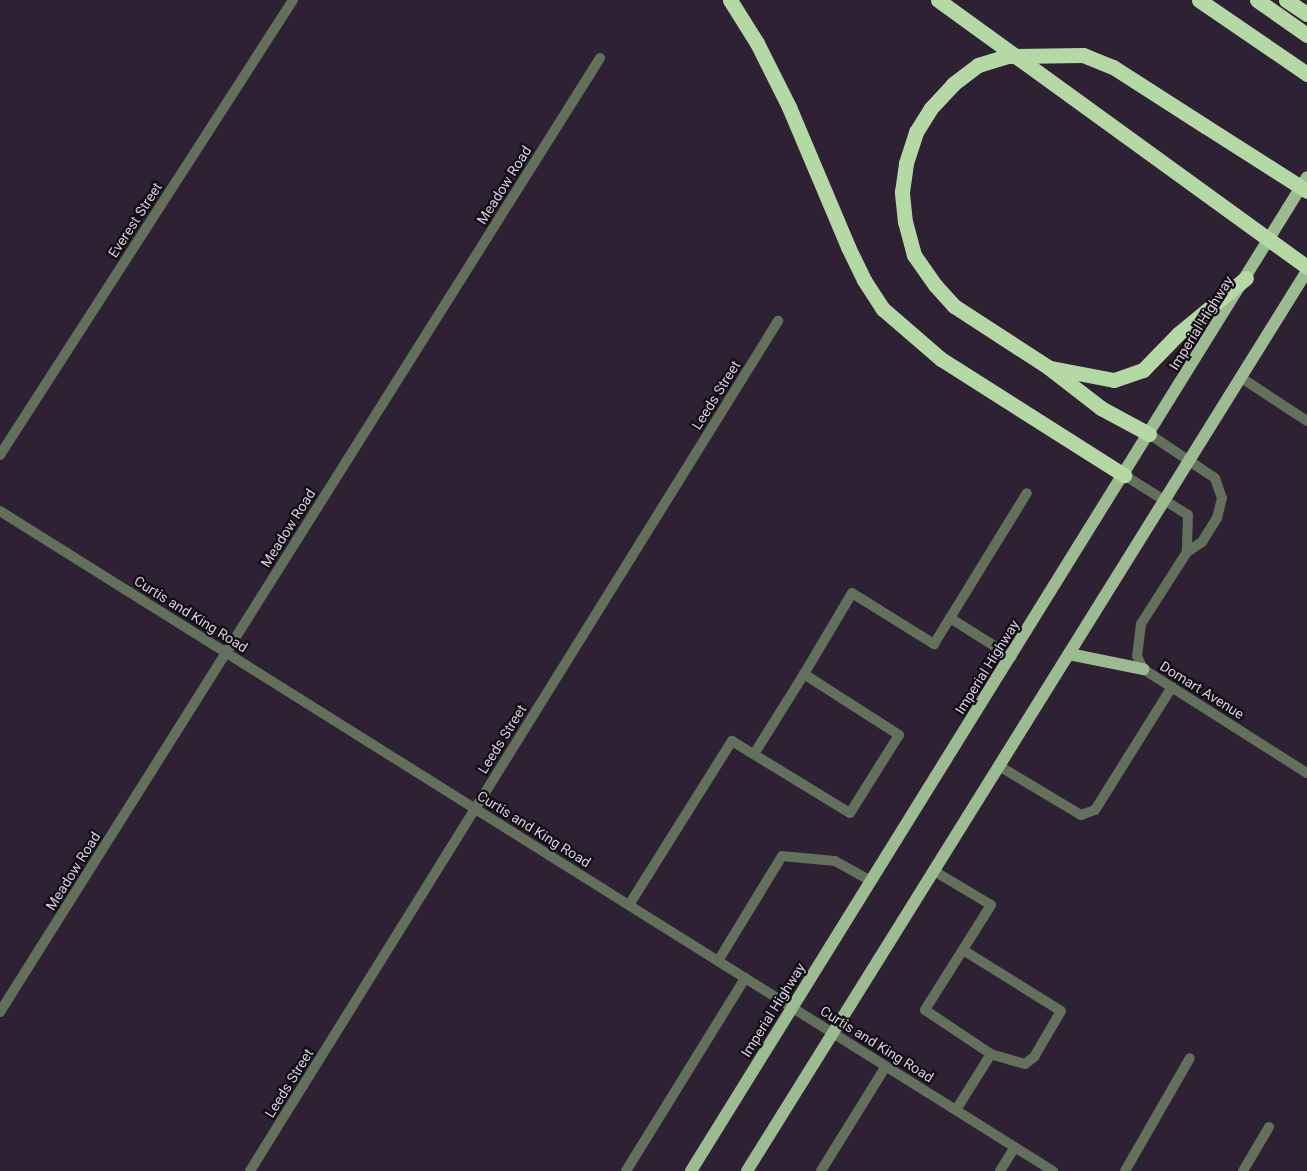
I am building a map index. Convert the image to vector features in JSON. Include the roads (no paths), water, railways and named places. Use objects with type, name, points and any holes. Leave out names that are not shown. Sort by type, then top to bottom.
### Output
[{"type":"highway","points":[[730,0],[757,43],[864,280],[883,310],[941,359],[1124,475]]},
{"type":"highway","points":[[938,0],[1307,267]]},
{"type":"highway","points":[[1187,0],[1242,29]]},
{"type":"highway","points":[[1199,0],[1301,70]]},
{"type":"highway","points":[[1257,0],[1307,34]]},
{"type":"highway","points":[[1286,0],[1307,14]]},
{"type":"highway","points":[[1149,434],[1100,408],[1048,367],[954,306],[914,255],[905,222],[902,192],[916,132],[931,108],[953,84],[978,65],[1007,56],[1083,55],[1112,67],[1307,191]]},
{"type":"highway","points":[[1048,367],[1114,380],[1143,370],[1178,334],[1246,278]]},
{"type":"main road","name":"Imperial Highway","points":[[691,1171],[1012,657],[1307,177]]},
{"type":"main road","points":[[747,1171],[1307,271]]},
{"type":"main road","points":[[1069,654],[1144,669]]},
{"type":"street","name":"Everest Street","points":[[0,455],[293,0]]},
{"type":"street","name":"Meadow Road","points":[[0,1012],[600,58]]},
{"type":"street","name":"Leeds Street","points":[[250,1171],[778,321]]},
{"type":"street","points":[[1240,377],[1307,421]]},
{"type":"street","name":"Domart Avenue","points":[[1149,434],[1215,478],[1222,498],[1216,518],[1202,542],[1187,552],[1141,624],[1138,656],[1144,669],[1307,773]]},
{"type":"street","points":[[1124,475],[1188,515],[1187,552]]},
{"type":"street","points":[[754,754],[852,593],[934,644],[1027,493]]},
{"type":"street","name":"Curtis and King Road","points":[[0,511],[1053,1171]]},
{"type":"street","points":[[950,618],[1012,657]]},
{"type":"street","points":[[629,905],[732,741],[850,813],[899,735],[804,674]]},
{"type":"street","points":[[999,766],[1081,815],[1095,810],[1172,687]]},
{"type":"street","points":[[718,961],[782,856],[835,861],[871,881]]},
{"type":"street","points":[[934,870],[991,905],[925,1010],[991,1054],[1025,1064],[1034,1057],[1061,1011],[963,950]]},
{"type":"street","points":[[626,1171],[745,978]]},
{"type":"street","points":[[956,1110],[991,1054]]},
{"type":"street","points":[[1125,1171],[1190,1058]]},
{"type":"street","points":[[821,1171],[886,1066]]},
{"type":"street","points":[[1242,1171],[1269,1127]]},
{"type":"street","points":[[1000,1171],[1015,1147]]}]
